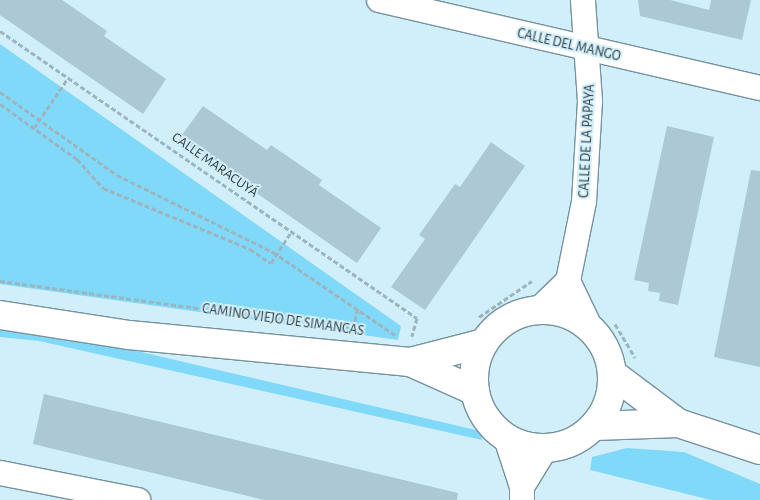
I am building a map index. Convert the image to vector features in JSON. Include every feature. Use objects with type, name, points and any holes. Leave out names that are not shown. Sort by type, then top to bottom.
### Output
[{"type":"main road","points":[[539,309],[600,322],[605,347],[614,375],[610,392],[595,426],[570,443],[546,448],[506,438],[491,425],[475,391],[474,376],[480,331],[507,319],[539,309]]},
{"type":"main road","name":"CAMINO VIEJO DE SIMANCAS","points":[[0,315],[129,335],[416,350],[480,331]]},
{"type":"main road","name":"CAMINO VIEJO DE SIMANCAS","points":[[416,350],[475,391]]},
{"type":"main road","points":[[614,375],[678,423],[760,450]]},
{"type":"main road","points":[[595,426],[678,423]]},
{"type":"street","name":"CALLE DEL MANGO","points":[[379,0],[760,88]]},
{"type":"street","name":"CALLE DE LA PAPAYA","points":[[568,281],[584,202],[590,101],[589,50],[583,0]]},
{"type":"street","points":[[539,309],[568,281],[600,322]]},
{"type":"street","points":[[506,438],[522,493]]},
{"type":"street","points":[[522,493],[546,448]]},
{"type":"street","points":[[0,473],[138,500]]},
{"type":"path","name":"CALLE MARACUYÁ","points":[[0,31],[417,318]]},
{"type":"path","points":[[34,128],[68,78]]},
{"type":"path","points":[[0,92],[40,121],[155,197],[276,254],[396,335]]},
{"type":"path","points":[[0,104],[77,159],[103,188],[250,249],[271,262],[291,232]]},
{"type":"path","points":[[480,331],[536,278]]},
{"type":"path","name":"CAMINO VIEJO DE SIMANCAS","points":[[0,281],[357,330]]},
{"type":"path","points":[[347,328],[355,321],[358,308]]},
{"type":"path","points":[[600,322],[638,363]]},
{"type":"path","name":"CAMINO VIEJO DE SIMANCAS","points":[[376,332],[396,335],[416,350]]},
{"type":"shaded area","points":[[0,44],[401,326],[398,340],[0,284]]},
{"type":"shaded area","points":[[0,327],[124,348],[480,431],[482,440],[39,341],[0,337]]},
{"type":"shaded area","points":[[627,448],[684,452],[760,484],[760,500],[711,500],[590,470],[592,457]]},
{"type":"building","points":[[0,0],[62,0],[107,31],[104,36],[166,79],[143,114],[0,15]]},
{"type":"building","points":[[638,0],[670,0],[709,10],[711,0],[751,0],[742,40],[640,16]]},
{"type":"building","points":[[203,106],[267,150],[271,145],[322,180],[319,185],[381,228],[357,263],[179,139]]},
{"type":"building","points":[[667,126],[714,137],[678,305],[659,301],[660,293],[648,291],[649,283],[634,280]]},
{"type":"building","points":[[491,142],[525,166],[425,310],[391,287],[425,239],[419,235],[455,184],[460,187]]},
{"type":"building","points":[[751,170],[760,171],[760,367],[714,357]]},
{"type":"building","points":[[44,394],[458,493],[457,500],[264,500],[33,444]]}]
